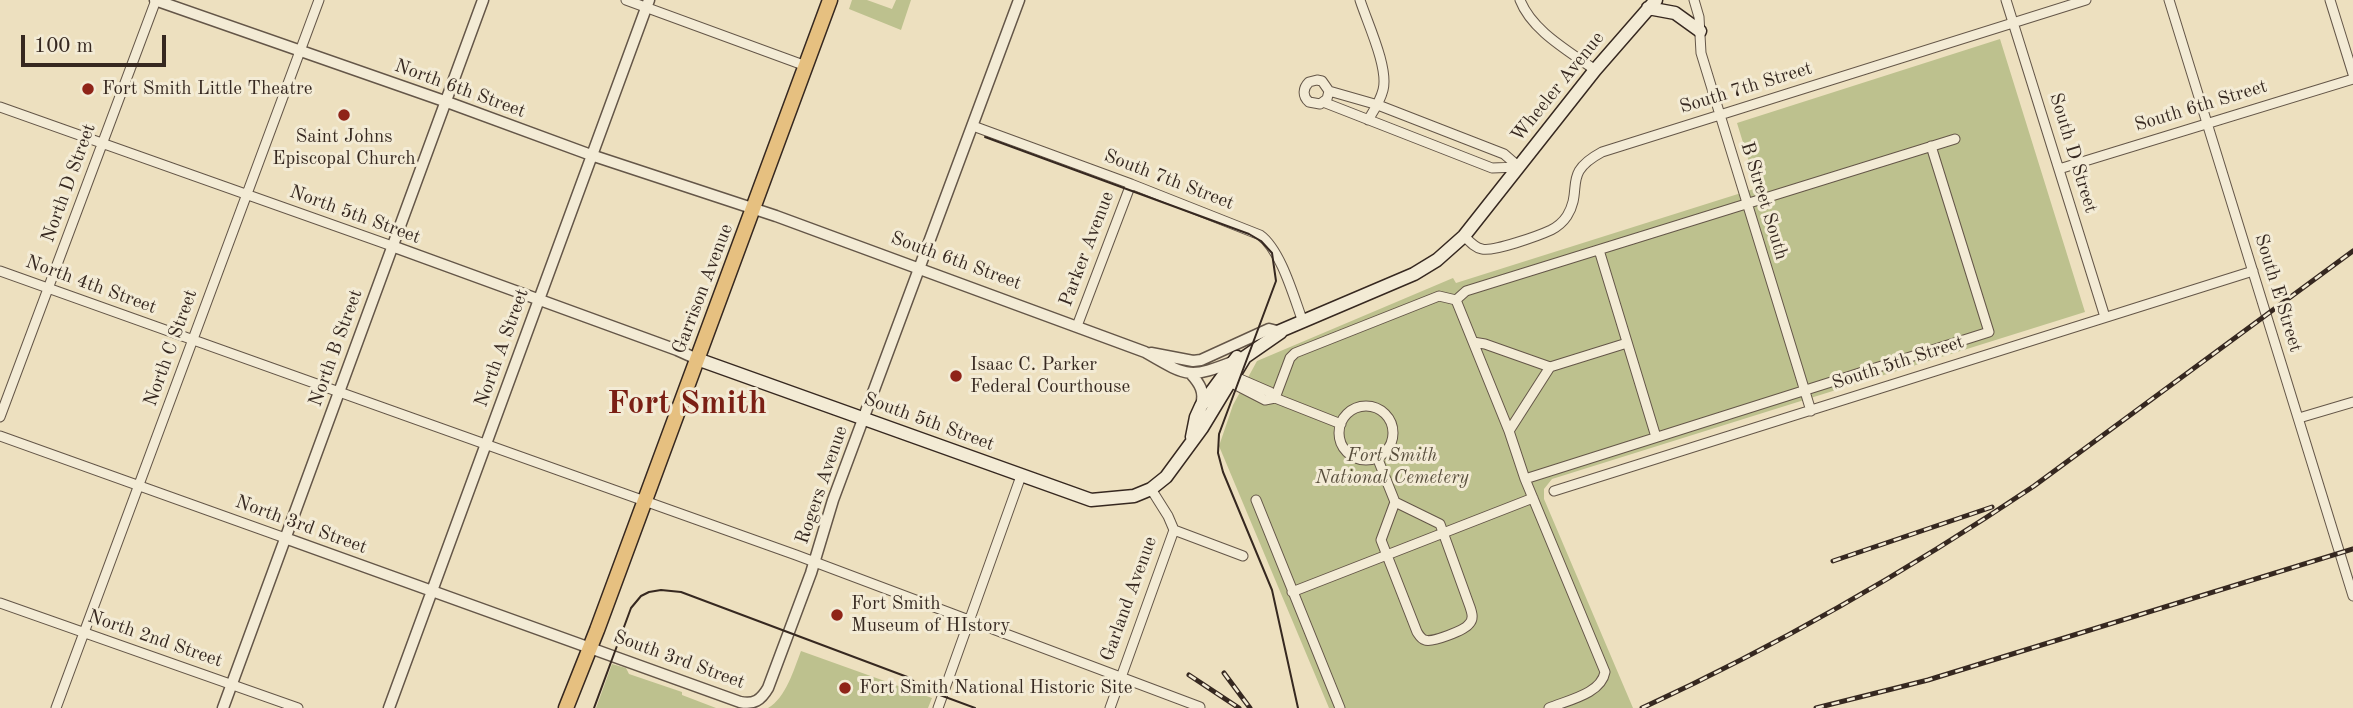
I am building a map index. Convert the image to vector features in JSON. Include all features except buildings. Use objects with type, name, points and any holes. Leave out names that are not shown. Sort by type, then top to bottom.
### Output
[{"type":"main road","name":"Garrison Avenue","points":[[566,708],[831,0]]},
{"type":"main road","name":"Wheeler Avenue","points":[[1464,236],[1595,71],[1652,4]]},
{"type":"main road","points":[[1652,4],[1675,13],[1700,31]]},
{"type":"main road","name":"South 6th Street","points":[[1281,332],[1423,270],[1464,236]]},
{"type":"main road","points":[[1192,439],[1201,406],[1245,357],[1281,332]]},
{"type":"main road","points":[[1151,489],[1166,477],[1202,428],[1227,380],[1231,363],[1269,335],[1281,332]]},
{"type":"main road","name":"South 5th Street","points":[[697,359],[1091,500],[1134,496],[1151,489]]},
{"type":"street","name":"North 6th Street","points":[[155,0],[591,155],[753,209]]},
{"type":"street","name":"North D Street","points":[[0,417],[155,0]]},
{"type":"street","name":"North C Street","points":[[56,708],[319,0]]},
{"type":"street","name":"North B Street","points":[[223,708],[484,0]]},
{"type":"street","points":[[626,0],[647,4],[806,66]]},
{"type":"street","name":"Rogers Avenue","points":[[755,702],[764,696],[768,688],[814,563],[833,500],[1019,0]]},
{"type":"street","points":[[1360,0],[1384,77],[1378,105],[1368,120]]},
{"type":"street","points":[[1520,0],[1524,11],[1536,25],[1595,71]]},
{"type":"street","name":"B Street South","points":[[1694,0],[1699,17],[1700,53],[1811,411]]},
{"type":"street","name":"South D Street","points":[[2006,0],[2105,317]]},
{"type":"street","name":"South 7th Street","points":[[1464,236],[1477,247],[1489,250],[1551,230],[1566,218],[1571,209],[1578,173],[1591,158],[1602,152],[2086,0]]},
{"type":"street","name":"South E Street","points":[[2169,0],[2353,596]]},
{"type":"street","points":[[2330,0],[2353,77]]},
{"type":"street","name":"North A Street","points":[[389,708],[647,4]]},
{"type":"street","name":"South 6th Street","points":[[2059,169],[2353,77]]},
{"type":"street","points":[[1312,80],[1322,81],[1329,91],[1378,105],[1504,154],[1518,167],[1492,168],[1323,102],[1313,104],[1306,99],[1304,90],[1312,80]]},
{"type":"street","points":[[1323,102],[1329,91]]},
{"type":"street","name":"North 5th Street","points":[[0,107],[392,246],[697,359]]},
{"type":"street","name":"South 7th Street","points":[[973,126],[1250,230],[1267,240],[1275,252],[1303,322]]},
{"type":"street","points":[[1456,300],[1466,291],[1955,139]]},
{"type":"street","points":[[1525,479],[1989,332],[1931,146]]},
{"type":"street","name":"Parker Avenue","points":[[1077,326],[1130,184]]},
{"type":"street","name":"South 6th Street","points":[[753,209],[1077,326],[1145,352],[1191,374],[1212,381],[1227,380]]},
{"type":"street","points":[[1599,250],[1656,437]]},
{"type":"street","name":"North 4th Street","points":[[0,271],[814,563],[1200,707]]},
{"type":"street","name":"South 5th Street","points":[[1553,491],[2253,271]]},
{"type":"street","points":[[1275,398],[1290,358],[1295,354],[1439,296],[1456,300]]},
{"type":"street","points":[[1456,300],[1509,431],[1525,479],[1605,672],[1600,685],[1593,690],[1549,708]]},
{"type":"street","name":"South 6th Street","points":[[1145,352],[1200,360],[1269,329],[1281,332]]},
{"type":"street","points":[[1473,342],[1550,366],[1627,343]]},
{"type":"street","points":[[1191,374],[1208,372],[1245,357]]},
{"type":"street","points":[[1509,431],[1550,366]]},
{"type":"street","points":[[1191,374],[1203,395],[1201,406]]},
{"type":"street","points":[[1227,380],[1265,400],[1275,398],[1341,424]]},
{"type":"street","points":[[2299,418],[2353,402]]},
{"type":"street","points":[[1373,407],[1390,420],[1393,436],[1388,449],[1377,457],[1360,459],[1348,453],[1340,439],[1341,424],[1346,415],[1356,408],[1373,407]]},
{"type":"street","name":"North 3rd Street","points":[[0,436],[591,647]]},
{"type":"street","points":[[1377,457],[1395,502],[1381,540],[1417,632],[1426,640],[1432,641],[1467,627],[1473,615],[1440,524],[1395,502]]},
{"type":"street","points":[[938,708],[1021,476]]},
{"type":"street","name":"Garland Avenue","points":[[1110,708],[1174,530],[1151,489]]},
{"type":"street","points":[[1292,592],[1533,498]]},
{"type":"street","points":[[1255,500],[1340,708]]},
{"type":"street","points":[[1174,530],[1243,556]]},
{"type":"street","name":"North 2nd Street","points":[[0,603],[298,708]]},
{"type":"street","name":"South 3rd Street","points":[[591,647],[740,702],[755,702]]},
{"type":"green space","points":[[852,0],[867,0],[892,9],[896,0],[911,0],[901,30],[849,9]]},
{"type":"green space","name":"Fort Smith National Cemetery","points":[[2000,39],[2085,312],[1552,479],[1544,489],[1544,499],[1633,708],[1329,708],[1219,446],[1233,405],[1257,361],[1453,278],[1456,283],[1757,188],[1737,123]]},
{"type":"green space","name":"Fort Smith National Historic Site","points":[[801,651],[932,698],[928,708],[768,708],[785,690]]},
{"type":"green space","points":[[612,664],[626,668],[629,674],[682,692],[682,695],[716,708],[596,708]]},
{"type":"tram line","points":[[985,137],[1249,234],[1261,241],[1272,253],[1276,281],[1219,434],[1218,453],[1223,472],[1272,590],[1298,708]]},
{"type":"tram line","points":[[594,708],[631,608],[641,596],[661,590],[681,592],[910,678],[921,688],[975,708]]},
{"type":"railway","points":[[1642,708],[1743,659],[1842,605],[1987,517],[2034,486],[2353,251]]},
{"type":"railway","points":[[1833,561],[1992,507]]},
{"type":"railway","points":[[1816,708],[1928,680],[2353,549]]},
{"type":"railway","points":[[1224,673],[1250,708]]},
{"type":"railway","points":[[1189,675],[1239,708]]},
{"type":"place","name":"Fort Smith Little Theatre","points":[[88,89]]},
{"type":"place","name":"Saint Johns Episcopal Church","points":[[344,115]]},
{"type":"place","name":"Isaac C. Parker Federal Courthouse","points":[[956,376]]},
{"type":"place","name":"Fort Smith Museum of HIstory","points":[[837,615]]},
{"type":"place","name":"Fort Smith National Historic Site","points":[[845,688]]},
{"type":"district","name":"Fort Smith","points":[[687,404]]}]
